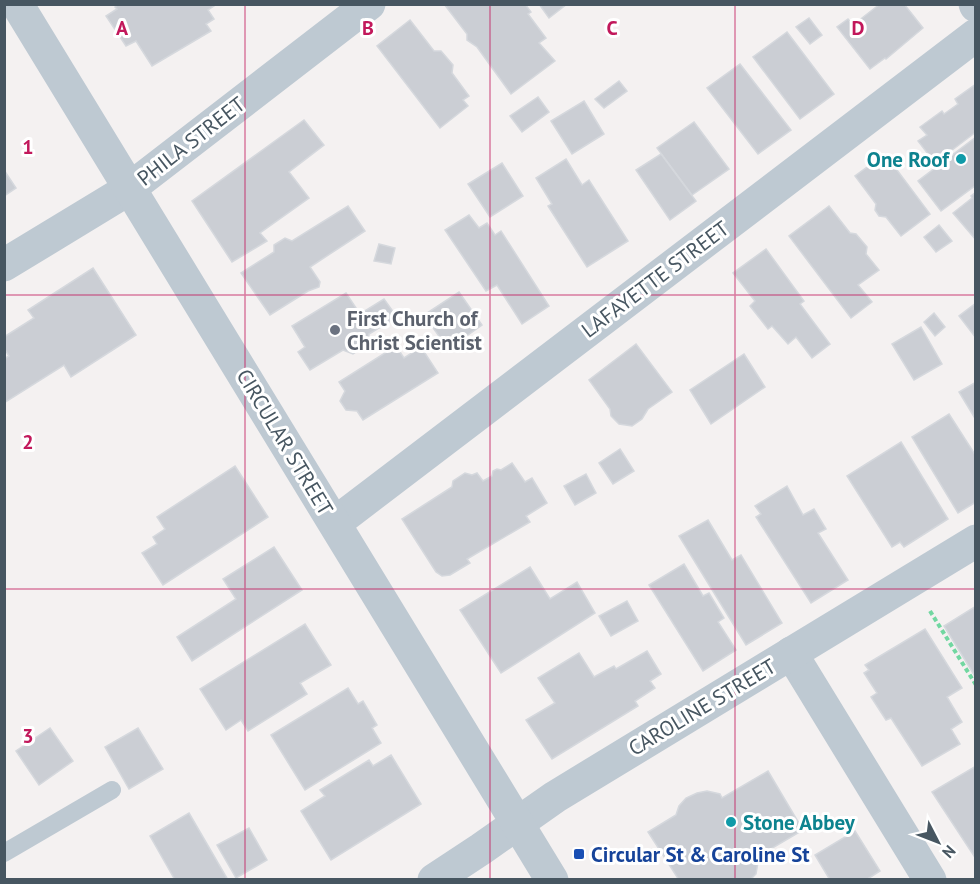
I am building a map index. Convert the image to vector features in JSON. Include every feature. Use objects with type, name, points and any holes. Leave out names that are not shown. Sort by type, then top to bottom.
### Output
[{"type":"street","name":"CIRCULAR STREET","points":[[16,4],[552,879]]},
{"type":"street","name":"PHILA STREET","points":[[4,265],[129,189],[369,4]]},
{"type":"street","name":"LAFAYETTE STREET","points":[[334,523],[975,35]]},
{"type":"street","name":"CAROLINE STREET","points":[[434,879],[555,797],[975,541]]},
{"type":"street","points":[[791,653],[930,879]]},
{"type":"lane","points":[[4,853],[112,790]]},
{"type":"path","points":[[930,610],[975,685]]},
{"type":"building","points":[[119,4],[217,4],[208,10],[214,19],[206,24],[211,31],[152,66],[136,41],[126,46],[106,16],[117,9],[115,7]]},
{"type":"building","points":[[444,4],[525,4],[531,12],[528,14],[546,38],[539,43],[555,61],[511,94],[477,47],[467,40],[467,34]]},
{"type":"building","points":[[539,4],[567,4],[549,18]]},
{"type":"building","points":[[880,4],[904,4],[923,28],[886,59],[870,69],[837,27],[848,19],[853,25]]},
{"type":"building","points":[[809,18],[822,35],[810,44],[796,27]]},
{"type":"building","points":[[410,20],[434,51],[441,51],[453,65],[452,73],[469,96],[463,100],[468,106],[440,128],[377,46]]},
{"type":"building","points":[[787,32],[834,94],[800,119],[753,57]]},
{"type":"building","points":[[740,64],[791,130],[758,154],[707,88]]},
{"type":"building","points":[[619,81],[627,91],[604,108],[595,99]]},
{"type":"building","points":[[976,84],[976,132],[935,163],[918,141],[927,135],[920,127],[942,111],[944,114],[958,104],[955,99]]},
{"type":"building","points":[[538,97],[549,112],[522,132],[510,116]]},
{"type":"building","points":[[584,101],[604,134],[572,154],[551,121]]},
{"type":"building","points":[[304,120],[324,145],[289,172],[309,198],[260,233],[267,241],[232,262],[192,201]]},
{"type":"building","points":[[694,122],[729,169],[692,195],[657,148]]},
{"type":"building","name":"One Roof","points":[[976,137],[976,185],[941,211],[918,181]]},
{"type":"building","points":[[661,154],[696,201],[670,220],[636,170]]},
{"type":"building","points":[[885,154],[930,214],[901,236],[886,217],[879,216],[875,210],[876,204],[855,176]]},
{"type":"building","points":[[566,159],[582,185],[589,180],[628,241],[587,267],[548,206],[552,204],[536,178]]},
{"type":"building","points":[[502,163],[523,196],[490,217],[468,184]]},
{"type":"building","points":[[4,170],[16,188],[4,196]]},
{"type":"building","points":[[976,192],[976,240],[953,213]]},
{"type":"building","points":[[348,206],[365,231],[310,267],[320,282],[319,287],[308,291],[270,315],[241,273],[274,252],[274,245],[285,238],[292,241]]},
{"type":"building","points":[[829,206],[850,233],[856,234],[867,247],[866,254],[879,270],[858,285],[872,302],[851,318],[789,236]]},
{"type":"building","points":[[469,215],[479,228],[487,223],[495,235],[501,231],[549,306],[522,324],[497,285],[486,291],[445,230]]},
{"type":"building","points":[[939,225],[952,241],[936,252],[924,237]]},
{"type":"building","points":[[379,244],[395,248],[391,264],[374,261]]},
{"type":"building","points":[[766,249],[804,301],[800,304],[830,344],[812,358],[796,337],[788,344],[772,326],[768,329],[750,306],[755,301],[733,273]]},
{"type":"building","points":[[93,268],[136,335],[71,377],[64,365],[4,403],[4,359],[9,356],[4,348],[4,337],[34,318],[28,310]]},
{"type":"building","points":[[459,292],[482,325],[448,349],[424,315]]},
{"type":"building","name":"First Church of Christ Scientist","points":[[346,293],[360,314],[384,299],[397,317],[369,334],[368,344],[353,354],[343,350],[310,370],[298,352],[305,347],[292,326]]},
{"type":"building","points":[[976,303],[976,338],[959,316]]},
{"type":"building","points":[[934,313],[945,327],[935,336],[924,322]]},
{"type":"building","points":[[921,327],[942,364],[914,380],[892,344]]},
{"type":"building","points":[[636,344],[672,392],[648,409],[642,419],[632,426],[619,424],[611,416],[610,409],[589,380]]},
{"type":"building","points":[[396,346],[404,358],[421,347],[438,373],[363,420],[357,411],[346,410],[340,401],[345,391],[339,382]]},
{"type":"building","points":[[744,354],[765,387],[711,424],[690,390]]},
{"type":"building","points":[[976,382],[976,420],[959,392]]},
{"type":"building","points":[[949,414],[976,456],[976,502],[958,513],[912,437]]},
{"type":"building","points":[[901,442],[948,519],[904,547],[900,542],[892,547],[847,476]]},
{"type":"building","points":[[620,449],[634,471],[613,484],[599,463]]},
{"type":"building","points":[[512,463],[525,482],[532,478],[547,503],[526,516],[530,522],[467,559],[470,563],[450,575],[442,576],[436,572],[402,519],[452,487],[453,481],[465,473],[472,475],[477,473],[483,481],[492,476],[493,471],[501,470]]},
{"type":"building","points":[[235,466],[268,517],[163,585],[142,553],[157,544],[153,537],[165,529],[157,517]]},
{"type":"building","points":[[586,474],[596,493],[575,505],[564,486]]},
{"type":"building","points":[[787,486],[803,515],[814,509],[826,529],[818,533],[848,580],[811,603],[756,517],[761,514],[755,506]]},
{"type":"building","points":[[708,520],[732,560],[741,555],[782,623],[746,645],[679,536]]},
{"type":"building","points":[[274,547],[302,590],[192,661],[177,637],[236,599],[223,579]]},
{"type":"building","points":[[684,564],[703,596],[709,593],[724,618],[718,622],[736,650],[703,671],[649,585]]},
{"type":"building","points":[[530,567],[550,599],[577,582],[595,613],[501,673],[460,610]]},
{"type":"building","points":[[627,601],[638,621],[611,636],[599,616]]},
{"type":"building","points":[[976,606],[976,678],[944,626]]},
{"type":"building","points":[[305,624],[331,665],[300,683],[307,694],[248,731],[241,720],[226,730],[200,689]]},
{"type":"building","points":[[925,629],[962,688],[947,697],[962,722],[951,729],[960,744],[922,766],[891,718],[886,720],[871,697],[877,693],[864,673],[869,670],[865,665]]},
{"type":"building","points":[[647,651],[661,674],[650,681],[655,688],[635,701],[638,706],[552,759],[526,720],[555,703],[538,678],[579,653],[594,677],[614,666],[616,669]]},
{"type":"building","points":[[348,688],[358,704],[363,701],[377,725],[372,728],[381,743],[305,790],[271,735]]},
{"type":"building","points":[[50,728],[73,761],[39,785],[16,751]]},
{"type":"building","points":[[138,728],[163,769],[129,789],[105,747]]},
{"type":"building","points":[[391,755],[421,804],[331,860],[301,811],[325,796],[320,790],[369,760],[373,766]]},
{"type":"building","points":[[976,766],[976,859],[932,792]]},
{"type":"building","name":"Stone Abbey","points":[[768,771],[803,830],[759,856],[756,874],[750,880],[679,880],[648,832],[676,815],[679,806],[686,798],[707,791],[720,794],[722,798]]},
{"type":"building","points":[[189,813],[228,880],[175,880],[150,836]]},
{"type":"building","points":[[249,828],[267,860],[236,878],[217,845]]},
{"type":"building","points":[[855,831],[880,871],[866,880],[830,880],[815,855]]},
{"type":"place","name":"One Roof","points":[[961,159]]},
{"type":"place","name":"First Church of Christ Scientist","points":[[335,330]]},
{"type":"place","name":"Stone Abbey","points":[[731,822]]},
{"type":"place","name":"Circular St & Caroline St","points":[[579,854]]}]
